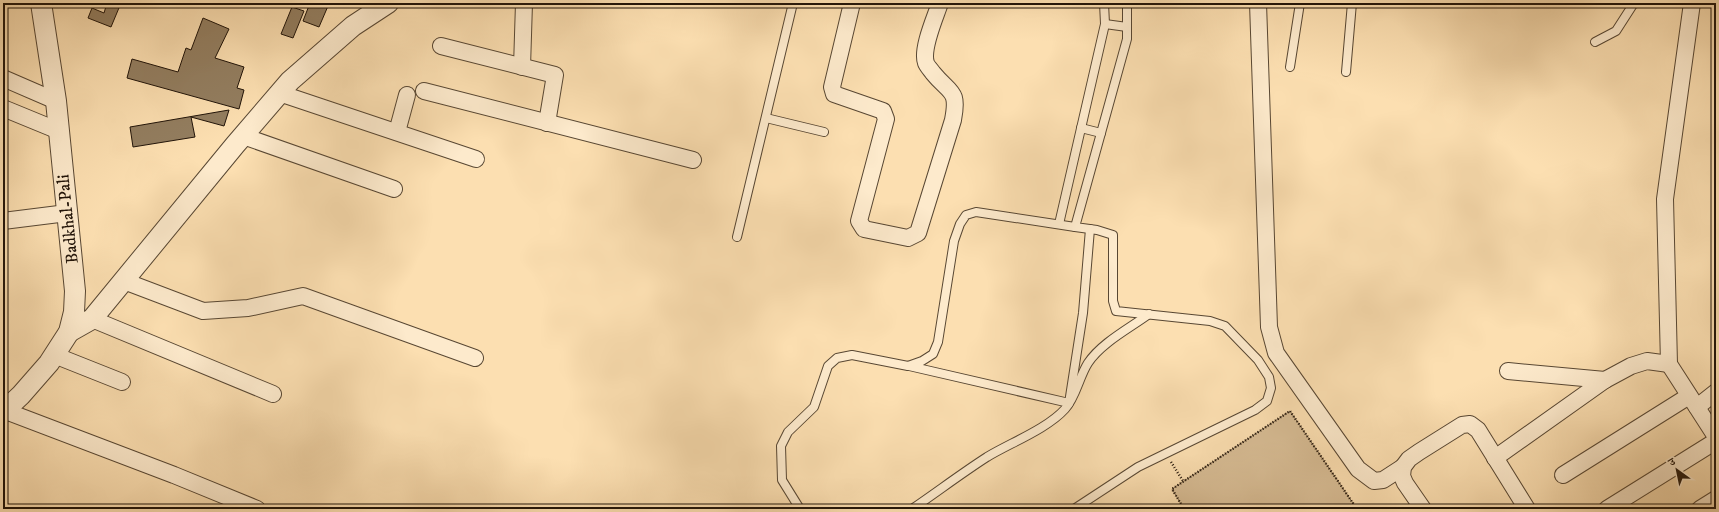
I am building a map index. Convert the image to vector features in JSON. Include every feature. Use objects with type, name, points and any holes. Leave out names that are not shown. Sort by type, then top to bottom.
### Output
[{"type":"street","name":"Badkhal-Pali","points":[[3,411],[21,395],[54,355],[69,332],[74,312],[75,291],[56,101],[41,3]]},
{"type":"street","points":[[69,332],[92,319],[290,81],[354,26],[388,3]]},
{"type":"street","points":[[522,67],[524,3]]},
{"type":"street","points":[[852,3],[832,87],[834,94],[883,111],[886,119],[859,222],[864,229],[908,238],[918,233],[953,120],[956,105],[952,91],[926,64],[925,54],[940,3]]},
{"type":"street","points":[[1258,3],[1269,327],[1276,353],[1358,470],[1374,481],[1383,480],[1403,467],[1409,459],[1419,452],[1462,425],[1470,424],[1478,430],[1528,509]]},
{"type":"street","points":[[1692,3],[1665,199],[1669,364],[1716,437]]},
{"type":"street","points":[[441,46],[555,75],[547,123]]},
{"type":"street","points":[[3,78],[56,101]]},
{"type":"street","points":[[424,91],[693,160]]},
{"type":"street","points":[[279,93],[476,159]]},
{"type":"street","points":[[397,132],[407,95]]},
{"type":"street","points":[[3,108],[59,131]]},
{"type":"street","points":[[243,136],[394,189]]},
{"type":"street","points":[[3,221],[67,213]]},
{"type":"street","points":[[124,281],[203,311],[248,308],[303,296],[475,358]]},
{"type":"street","points":[[92,319],[273,394]]},
{"type":"street","points":[[54,355],[122,382]]},
{"type":"street","points":[[1495,458],[1605,380],[1631,366],[1647,361],[1669,364]]},
{"type":"street","points":[[1508,371],[1605,380]]},
{"type":"street","points":[[1564,475],[1693,401],[1716,392]]},
{"type":"street","points":[[3,411],[174,475],[257,509]]},
{"type":"street","points":[[1607,509],[1716,441]]},
{"type":"street","points":[[1403,467],[1402,476],[1405,483],[1423,509]]},
{"type":"street","points":[[1700,509],[1716,499]]},
{"type":"lane","points":[[738,237],[793,3]]},
{"type":"lane","points":[[1059,224],[1105,24],[1104,3]]},
{"type":"lane","points":[[1075,227],[1127,39],[1127,3]]},
{"type":"lane","points":[[1290,67],[1300,3]]},
{"type":"lane","points":[[1346,72],[1352,3]]},
{"type":"lane","points":[[1595,42],[1616,31],[1634,3]]},
{"type":"lane","points":[[1105,24],[1127,27]]},
{"type":"lane","points":[[766,118],[824,132]]},
{"type":"lane","points":[[1081,128],[1101,133]]},
{"type":"lane","points":[[908,366],[922,361],[933,354],[938,342],[954,241],[960,224],[966,215],[976,212],[1090,229],[1113,235],[1113,301],[1116,311],[1210,321],[1225,326],[1258,360],[1269,378],[1271,388],[1267,401],[1255,410],[1138,467],[1074,509]]},
{"type":"lane","points":[[1069,403],[1083,313],[1090,229]]},
{"type":"lane","points":[[912,509],[986,458],[1050,422],[1065,409],[1069,403],[1081,374],[1096,353],[1149,314]]},
{"type":"lane","points":[[800,509],[782,480],[781,446],[788,432],[814,407],[828,366],[837,358],[852,355],[908,366],[1069,403]]},
{"type":"path","points":[[1184,509],[1172,490],[1290,412],[1357,509]]},
{"type":"path","points":[[1166,454],[1184,481]]},
{"type":"shaded area","points":[[1290,411],[1357,509],[1184,509],[1172,489]]},
{"type":"building","points":[[107,3],[121,3],[111,27],[88,18],[92,8],[104,13]]},
{"type":"building","points":[[310,3],[319,3],[328,6],[319,27],[303,21]]},
{"type":"building","points":[[292,7],[304,11],[293,38],[281,34]]},
{"type":"building","points":[[203,18],[229,29],[215,58],[244,67],[237,88],[244,90],[239,109],[127,78],[132,59],[178,72],[186,48],[191,50]]},
{"type":"building","points":[[229,110],[224,126],[191,117],[195,137],[133,147],[130,127]]}]
